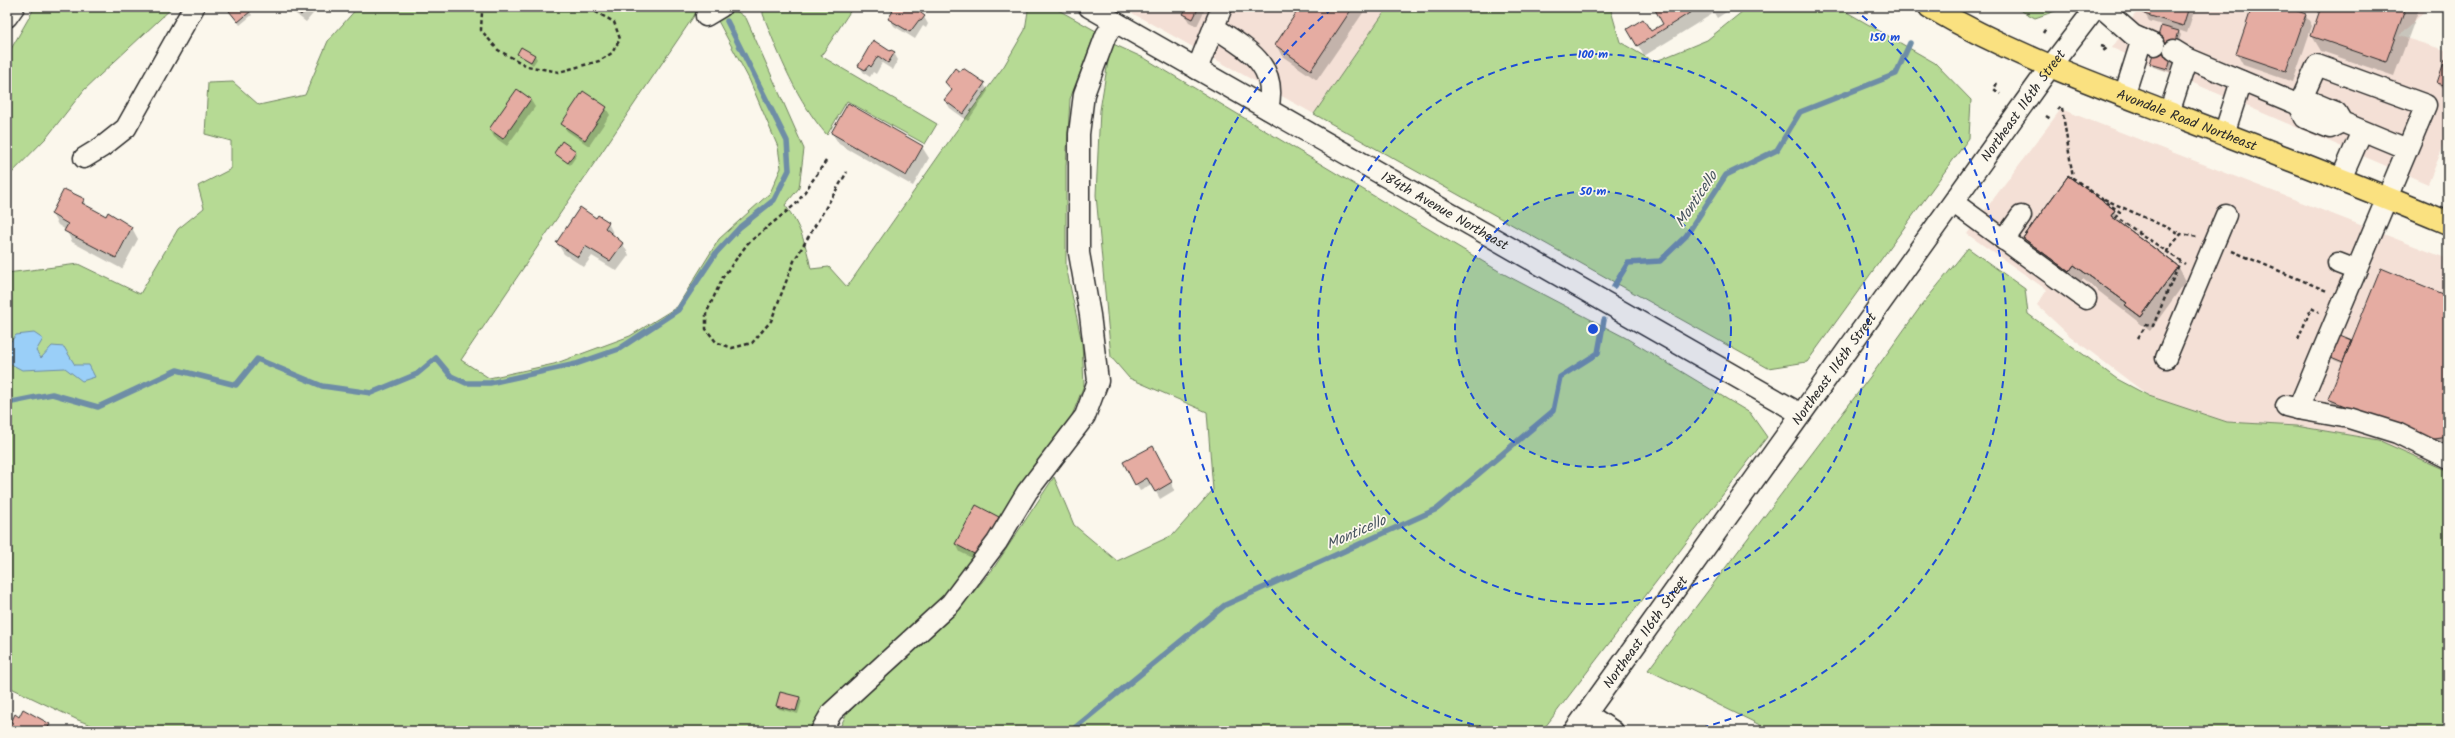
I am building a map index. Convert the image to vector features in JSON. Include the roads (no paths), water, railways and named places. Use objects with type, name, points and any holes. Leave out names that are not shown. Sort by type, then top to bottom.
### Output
[{"type":"main road","name":"Avondale Road Northeast","points":[[1930,7],[1952,20],[2050,67],[2387,197],[2446,218]]},
{"type":"street","points":[[7,16],[14,7]]},
{"type":"street","points":[[84,158],[102,147],[126,128],[194,7]]},
{"type":"street","name":"184th Avenue Northeast","points":[[1089,7],[1801,414]]},
{"type":"street","points":[[1197,69],[1222,7]]},
{"type":"street","name":"Northeast 116th Street","points":[[1574,731],[1801,414],[1954,204],[2050,67],[2096,7]]},
{"type":"street","points":[[2101,7],[2133,35],[2299,105],[2312,102],[2336,112],[2342,122],[2407,149]]},
{"type":"street","points":[[821,731],[832,712],[951,603],[997,542],[1027,492],[1085,416],[1098,381],[1090,315],[1079,253],[1079,134],[1084,94],[1106,35],[1115,22]]},
{"type":"street","points":[[1214,27],[1248,50],[1262,63],[1269,77],[1272,95],[1268,109]]},
{"type":"street","points":[[2124,96],[2164,48]]},
{"type":"street","points":[[2164,48],[2169,113]]},
{"type":"street","points":[[2299,105],[2317,65],[2426,105],[2387,197],[2347,266],[2344,297],[2336,318],[2292,408],[2349,418],[2370,424],[2397,433],[2448,458]]},
{"type":"street","points":[[2224,134],[2241,80]]},
{"type":"street","points":[[2341,179],[2362,130]]},
{"type":"street","points":[[1954,204],[2086,299]]},
{"type":"street","points":[[2166,358],[2226,215]]},
{"type":"street","points":[[2004,240],[2022,216]]},
{"type":"street","points":[[1587,714],[1613,731]]},
{"type":"water","points":[[34,333],[43,339],[36,351],[41,358],[52,346],[64,347],[75,365],[89,365],[95,377],[82,381],[65,368],[22,370],[7,362],[7,346],[16,335]]},
{"type":"waterway","points":[[7,403],[52,394],[98,407],[177,370],[236,385],[257,359],[322,386],[371,393],[417,374],[436,358],[451,376],[466,383],[490,383],[576,364],[619,349],[678,310],[716,253],[740,227],[774,200],[789,170],[787,141],[727,21]]},
{"type":"waterway","name":"Monticello","points":[[1614,286],[1628,263],[1660,261],[1686,236],[1726,175],[1777,150],[1800,112],[1896,74],[1910,43]]},
{"type":"waterway","name":"Monticello","points":[[1071,731],[1225,605],[1437,509],[1553,411],[1560,377],[1598,353],[1604,320]]}]
